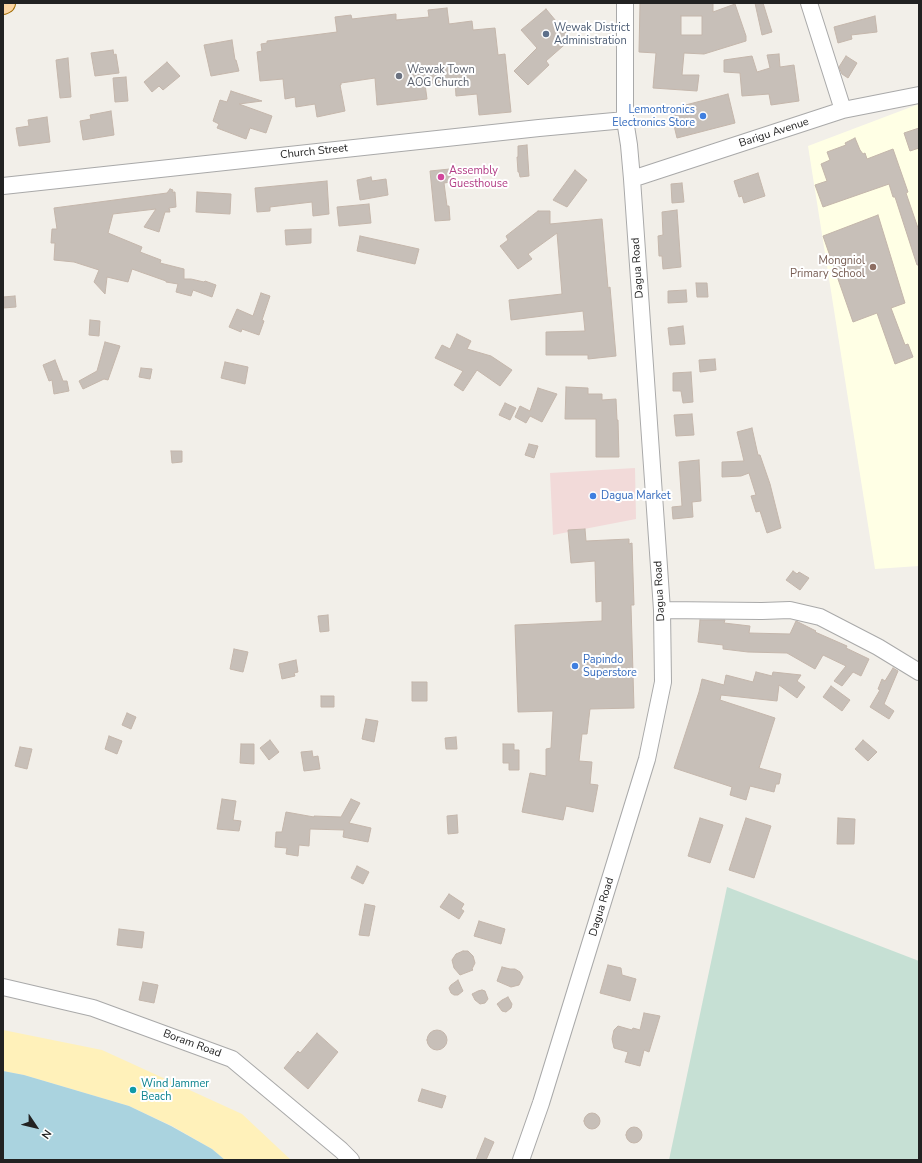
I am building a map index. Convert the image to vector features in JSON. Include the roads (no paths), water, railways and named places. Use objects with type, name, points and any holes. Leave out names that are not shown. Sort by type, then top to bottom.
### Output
[{"type":"street","name":"Dagua Road","points":[[521,1160],[541,1103],[647,759],[663,682],[662,610],[632,179],[625,120],[624,3]]},
{"type":"street","points":[[809,3],[844,110]]},
{"type":"street","name":"Barigu Avenue","points":[[632,179],[844,110],[919,95]]},
{"type":"street","name":"Church Street","points":[[3,186],[524,129],[625,120]]},
{"type":"street","points":[[662,610],[790,610],[820,617],[878,647],[919,672]]},
{"type":"street","name":"Boram Road","points":[[3,986],[93,1008],[232,1059],[351,1160]]},
{"type":"water","points":[[3,1071],[24,1075],[129,1106],[171,1126],[212,1149],[225,1160],[3,1160]]},
{"type":"place","name":"Wewak District Administration","points":[[546,34]]},
{"type":"place","name":"Wewak Town AOG Church","points":[[399,76]]},
{"type":"place","name":"Lemontronics Electronics Store","points":[[703,116]]},
{"type":"place","name":"Assembly Guesthouse","points":[[441,177]]},
{"type":"place","name":"Mongniol Primary School","points":[[873,267]]},
{"type":"place","name":"Dagua Market","points":[[593,496]]},
{"type":"place","name":"Papindo Superstore","points":[[575,666]]},
{"type":"place","name":"Wind Jammer Beach","points":[[133,1090]]}]
